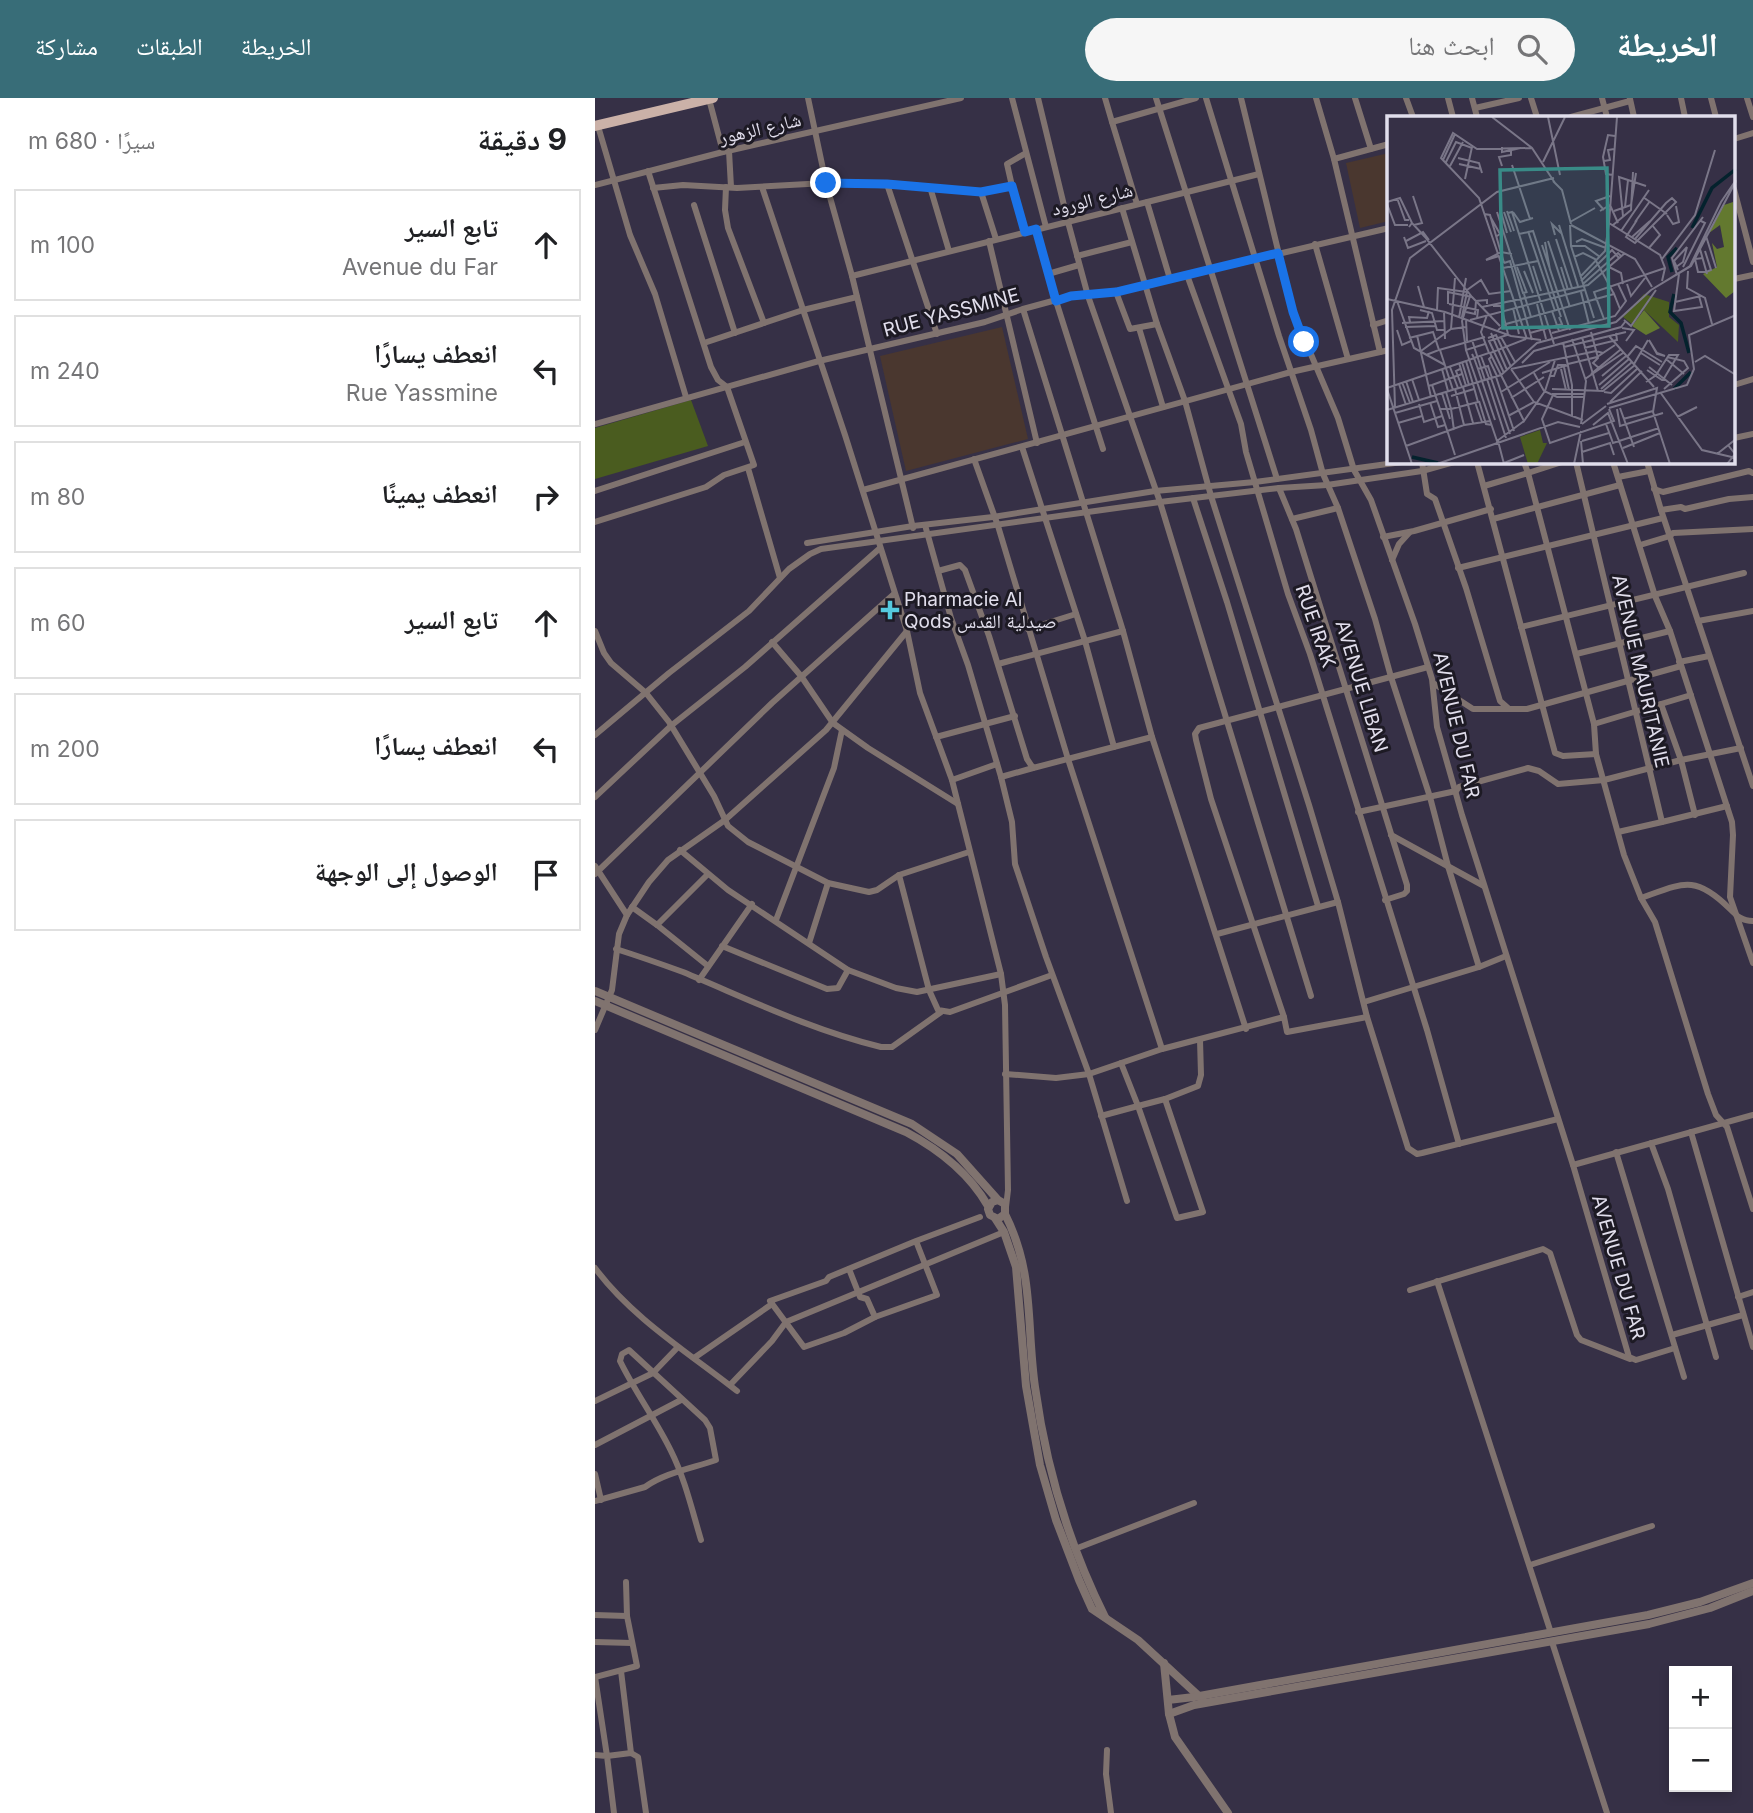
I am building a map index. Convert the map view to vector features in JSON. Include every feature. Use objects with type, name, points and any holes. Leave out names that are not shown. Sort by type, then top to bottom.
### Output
[{"type":"main road","points":[[596,126],[711,98]]},
{"type":"street","points":[[711,98],[726,152],[728,228],[764,323]]},
{"type":"street","points":[[808,98],[826,183],[852,276],[914,535]]},
{"type":"street","points":[[920,98],[922,107]]},
{"type":"street","name":"شارع الزهور","points":[[595,185],[961,98]]},
{"type":"street","points":[[1012,98],[1046,227]]},
{"type":"street","points":[[1038,98],[1079,265],[1160,502],[1311,996]]},
{"type":"street","points":[[1105,98],[1137,204]]},
{"type":"street","points":[[1156,98],[1277,479]]},
{"type":"street","points":[[1112,122],[1196,98]]},
{"type":"street","points":[[1206,98],[1323,474],[1338,508],[1375,619],[1479,967]]},
{"type":"street","name":"AVENUE DU FAR","points":[[1241,98],[1293,312],[1304,342],[1318,366],[1354,470],[1371,500],[1428,667],[1433,683],[1437,727],[1484,886],[1573,1165],[1630,1359],[1636,1360],[1675,1348]]},
{"type":"street","points":[[1316,98],[1334,159],[1380,352]]},
{"type":"street","points":[[1355,98],[1371,149]]},
{"type":"street","points":[[1406,98],[1413,116]]},
{"type":"street","points":[[1448,98],[1453,116]]},
{"type":"street","points":[[1472,98],[1477,116]]},
{"type":"street","points":[[1475,108],[1518,98]]},
{"type":"street","points":[[1531,98],[1537,116]]},
{"type":"street","points":[[1602,98],[1607,116]]},
{"type":"street","points":[[1681,98],[1685,116]]},
{"type":"street","points":[[1711,98],[1716,116]]},
{"type":"street","points":[[1747,98],[1753,117]]},
{"type":"street","points":[[1575,116],[1630,100]]},
{"type":"street","points":[[596,126],[615,179],[630,235],[655,294],[686,397]]},
{"type":"street","points":[[1735,139],[1753,133]]},
{"type":"street","points":[[1334,159],[1387,145]]},
{"type":"street","points":[[1025,232],[1007,164],[1026,153]]},
{"type":"street","points":[[595,522],[686,495],[706,487],[724,475],[754,465],[727,387],[715,376],[648,171]]},
{"type":"street","name":"شارع الورود","points":[[852,276],[1259,174]]},
{"type":"street","points":[[653,188],[683,185],[762,187],[826,183],[887,184],[981,192],[1012,186]]},
{"type":"street","points":[[887,184],[937,334]]},
{"type":"street","points":[[762,187],[907,631],[920,693],[952,780],[1001,974],[1008,1181],[1001,1218],[990,1212]]},
{"type":"street","points":[[930,187],[950,251]]},
{"type":"street","points":[[981,192],[1037,443]]},
{"type":"street","points":[[1735,193],[1753,262]]},
{"type":"street","points":[[1147,202],[1170,279]]},
{"type":"street","points":[[694,205],[736,333]]},
{"type":"street","points":[[1122,208],[1144,285],[1185,401],[1211,496],[1279,707],[1338,902],[1367,1017],[1408,1148],[1417,1154],[1558,1119]]},
{"type":"street","name":"RUE YASSMINE","points":[[595,424],[819,361],[985,322],[1071,296],[1116,292],[1387,228]]},
{"type":"street","points":[[1036,229],[1103,449]]},
{"type":"street","points":[[1077,256],[1132,242]]},
{"type":"street","points":[[1315,244],[1348,359]]},
{"type":"street","points":[[1048,274],[1079,265]]},
{"type":"street","name":"RUE IRAK","points":[[1187,275],[1241,424],[1257,491],[1288,594],[1323,695],[1414,987],[1459,1144]]},
{"type":"street","points":[[1735,279],[1753,275]]},
{"type":"street","points":[[1116,292],[1128,327],[1132,330],[1157,324]]},
{"type":"street","points":[[704,344],[803,310],[857,297]]},
{"type":"street","points":[[1023,309],[1123,631],[1152,737],[1246,1028]]},
{"type":"street","points":[[1373,325],[1387,321]]},
{"type":"street","points":[[1139,328],[1163,407]]},
{"type":"street","points":[[863,491],[1290,372],[1387,350]]},
{"type":"street","points":[[1735,385],[1753,379]]},
{"type":"street","points":[[1735,437],[1753,434]]},
{"type":"street","points":[[595,491],[745,442]]},
{"type":"street","points":[[1022,447],[1085,641],[1114,747]]},
{"type":"street","points":[[974,459],[998,526],[1068,759],[1162,1049]]},
{"type":"street","points":[[595,735],[749,611],[798,561],[821,549],[913,526],[1042,510],[1155,491],[1204,486],[1209,488],[1390,464]]},
{"type":"street","points":[[1422,464],[1427,494],[1435,499],[1500,701],[1508,708]]},
{"type":"street","points":[[807,543],[998,526],[1160,502],[1360,481],[1447,464]]},
{"type":"street","points":[[1478,464],[1555,753],[1563,756],[1596,754]]},
{"type":"street","points":[[1525,464],[1594,724],[1596,754],[1624,855],[1641,898],[1655,922],[1708,1094],[1716,1115],[1729,1132],[1753,1209]]},
{"type":"street","points":[[1484,486],[1556,464]]},
{"type":"street","name":"AVENUE MAURITANIE","points":[[1576,464],[1662,822]]},
{"type":"street","points":[[1614,464],[1655,596],[1727,806],[1734,835],[1730,883],[1734,913],[1753,963]]},
{"type":"street","points":[[1647,464],[1753,786]]},
{"type":"street","points":[[748,468],[780,578]]},
{"type":"street","points":[[1618,477],[1649,471]]},
{"type":"street","points":[[1654,489],[1663,492],[1749,471],[1753,473]]},
{"type":"street","points":[[1493,519],[1620,485]]},
{"type":"street","name":"AVENUE LIBAN","points":[[1279,488],[1292,519],[1407,885],[1404,894],[1385,900]]},
{"type":"street","points":[[1661,510],[1681,507],[1685,509],[1729,499],[1753,497]]},
{"type":"street","points":[[1193,498],[1318,906]]},
{"type":"street","points":[[1292,519],[1338,508]]},
{"type":"street","points":[[1383,537],[1409,533],[1491,509]]},
{"type":"street","points":[[1458,568],[1547,544],[1663,518]]},
{"type":"street","points":[[925,525],[1001,777],[1012,822],[1015,864],[1089,1074],[1127,1201]]},
{"type":"street","points":[[1640,545],[1676,533],[1753,529]]},
{"type":"street","points":[[1392,560],[1399,544],[1409,533]]},
{"type":"street","points":[[595,797],[671,725],[720,689],[879,549]]},
{"type":"street","points":[[938,571],[954,565],[960,565],[965,570],[1027,759],[1033,768]]},
{"type":"street","points":[[1521,627],[1744,573]]},
{"type":"street","points":[[627,915],[596,870],[801,676],[894,594]]},
{"type":"street","points":[[1698,621],[1753,611]]},
{"type":"street","points":[[1028,629],[1076,614]]},
{"type":"street","points":[[595,631],[611,663],[646,693],[671,725],[725,820],[739,836],[828,883],[869,892],[877,890],[899,875],[969,852]]},
{"type":"street","points":[[595,1030],[614,978],[619,934],[627,915],[656,874],[680,850],[725,820],[833,723],[907,631]]},
{"type":"street","points":[[997,664],[1123,631]]},
{"type":"street","points":[[1576,654],[1669,631]]},
{"type":"street","points":[[772,642],[801,676],[833,723],[958,804]]},
{"type":"street","points":[[1433,683],[1473,709],[1527,709],[1709,656]]},
{"type":"street","points":[[1367,1017],[1287,1032],[1254,924],[1211,799],[1195,734],[1199,728],[1428,667]]},
{"type":"street","points":[[1594,724],[1691,695]]},
{"type":"street","points":[[1661,704],[1681,760],[1695,815]]},
{"type":"street","points":[[936,737],[1015,716]]},
{"type":"street","points":[[776,920],[834,768],[842,730]]},
{"type":"street","points":[[1001,777],[1152,737]]},
{"type":"street","points":[[1358,812],[1427,795],[1430,797],[1456,791],[1459,787],[1528,768],[1539,771],[1558,784],[1604,780],[1741,748]]},
{"type":"street","points":[[952,780],[997,764]]},
{"type":"street","points":[[1618,832],[1727,806]]},
{"type":"street","points":[[1390,835],[1484,886]]},
{"type":"street","points":[[680,850],[708,874],[848,970],[896,988],[917,992],[1001,974]]},
{"type":"street","points":[[657,925],[708,874]]},
{"type":"street","points":[[899,875],[929,990],[935,1007],[941,1012]]},
{"type":"street","points":[[810,943],[828,883]]},
{"type":"street","points":[[1641,898],[1688,883],[1710,892],[1745,921],[1753,921]]},
{"type":"street","points":[[1217,934],[1338,902]]},
{"type":"street","points":[[699,980],[751,904]]},
{"type":"street","points":[[632,907],[708,967]]},
{"type":"street","points":[[722,946],[827,989],[838,988],[848,970]]},
{"type":"street","points":[[616,948],[796,1020],[881,1047],[892,1047],[941,1012],[964,1008],[1052,975]]},
{"type":"street","points":[[1364,1002],[1479,967],[1506,956]]},
{"type":"street","points":[[595,991],[607,1001],[907,1132],[951,1162],[972,1182],[1004,1232],[1018,1276],[1026,1386],[1032,1425],[1045,1485],[1062,1537],[1088,1601],[1092,1609],[1138,1640],[1203,1700]]},
{"type":"street","points":[[595,1001],[607,1001],[912,1124],[957,1154],[1002,1205],[1016,1237],[1026,1272],[1034,1384],[1045,1446],[1075,1549],[1105,1617]]},
{"type":"street","points":[[1005,1074],[1056,1078],[1089,1074],[1162,1049],[1284,1017]]},
{"type":"street","points":[[1101,1116],[1165,1099],[1198,1086],[1201,1074],[1200,1040]]},
{"type":"street","points":[[1121,1063],[1177,1218],[1203,1212],[1165,1099]]},
{"type":"street","points":[[1573,1165],[1753,1115]]},
{"type":"street","points":[[1691,1132],[1753,1347]]},
{"type":"street","points":[[1651,1143],[1668,1189],[1716,1357]]},
{"type":"street","points":[[1616,1152],[1685,1377]]},
{"type":"street","points":[[916,1241],[923,1265],[937,1295],[804,1347],[770,1301],[826,1281],[829,1277],[916,1241],[980,1217],[1002,1205]]},
{"type":"street","points":[[730,1385],[772,1341],[786,1322],[1004,1232]]},
{"type":"street","points":[[1410,1290],[1543,1249],[1550,1253],[1577,1335],[1581,1340],[1630,1359]]},
{"type":"street","points":[[595,1268],[609,1286],[678,1347],[737,1391]]},
{"type":"street","points":[[849,1269],[860,1297],[867,1299],[875,1317]]},
{"type":"street","points":[[1437,1281],[1607,1813]]},
{"type":"street","points":[[1738,1297],[1753,1292]]},
{"type":"street","points":[[694,1358],[772,1304]]},
{"type":"street","name":"AVENUE DU FAR","points":[[1672,1335],[1743,1315]]},
{"type":"street","points":[[595,1401],[633,1385],[653,1373],[678,1347]]},
{"type":"street","points":[[595,1474],[598,1500],[645,1487],[680,1472],[716,1460],[710,1428],[705,1420],[629,1350],[622,1353],[620,1360],[673,1455],[680,1472],[701,1540]]},
{"type":"street","points":[[595,1445],[681,1400]]},
{"type":"street","points":[[1075,1549],[1194,1503]]},
{"type":"street","points":[[1529,1565],[1652,1526]]},
{"type":"street","points":[[614,1813],[595,1677],[637,1666],[627,1616],[626,1581]]},
{"type":"street","points":[[1552,1638],[1674,1609],[1753,1583]]},
{"type":"street","points":[[1168,1700],[1203,1700],[1670,1619],[1710,1608],[1753,1591]]},
{"type":"street","points":[[595,1615],[627,1616]]},
{"type":"street","points":[[595,1642],[632,1643]]},
{"type":"street","points":[[1164,1663],[1169,1714],[1175,1737],[1228,1813]]},
{"type":"street","points":[[621,1671],[631,1754]]},
{"type":"street","points":[[1169,1714],[1203,1700]]},
{"type":"street","points":[[1107,1750],[1106,1774],[1111,1813]]},
{"type":"street","points":[[595,1755],[637,1755],[646,1813]]},
{"type":"shaded area","points":[[1387,153],[1387,221],[1360,228],[1346,163]]},
{"type":"shaded area","points":[[1002,327],[1028,439],[906,471],[880,356]]},
{"type":"green space","points":[[691,400],[708,446],[595,479],[595,428]]},
{"type":"place","name":"Pharmacie Al Qods صيدلية القدس","points":[[890,610]]},
{"type":"route","points":[[826,183],[887,184],[981,192],[1012,186],[1025,232],[1036,229],[1056,301],[1071,296],[1116,292],[1278,253],[1293,312],[1304,342]]}]
